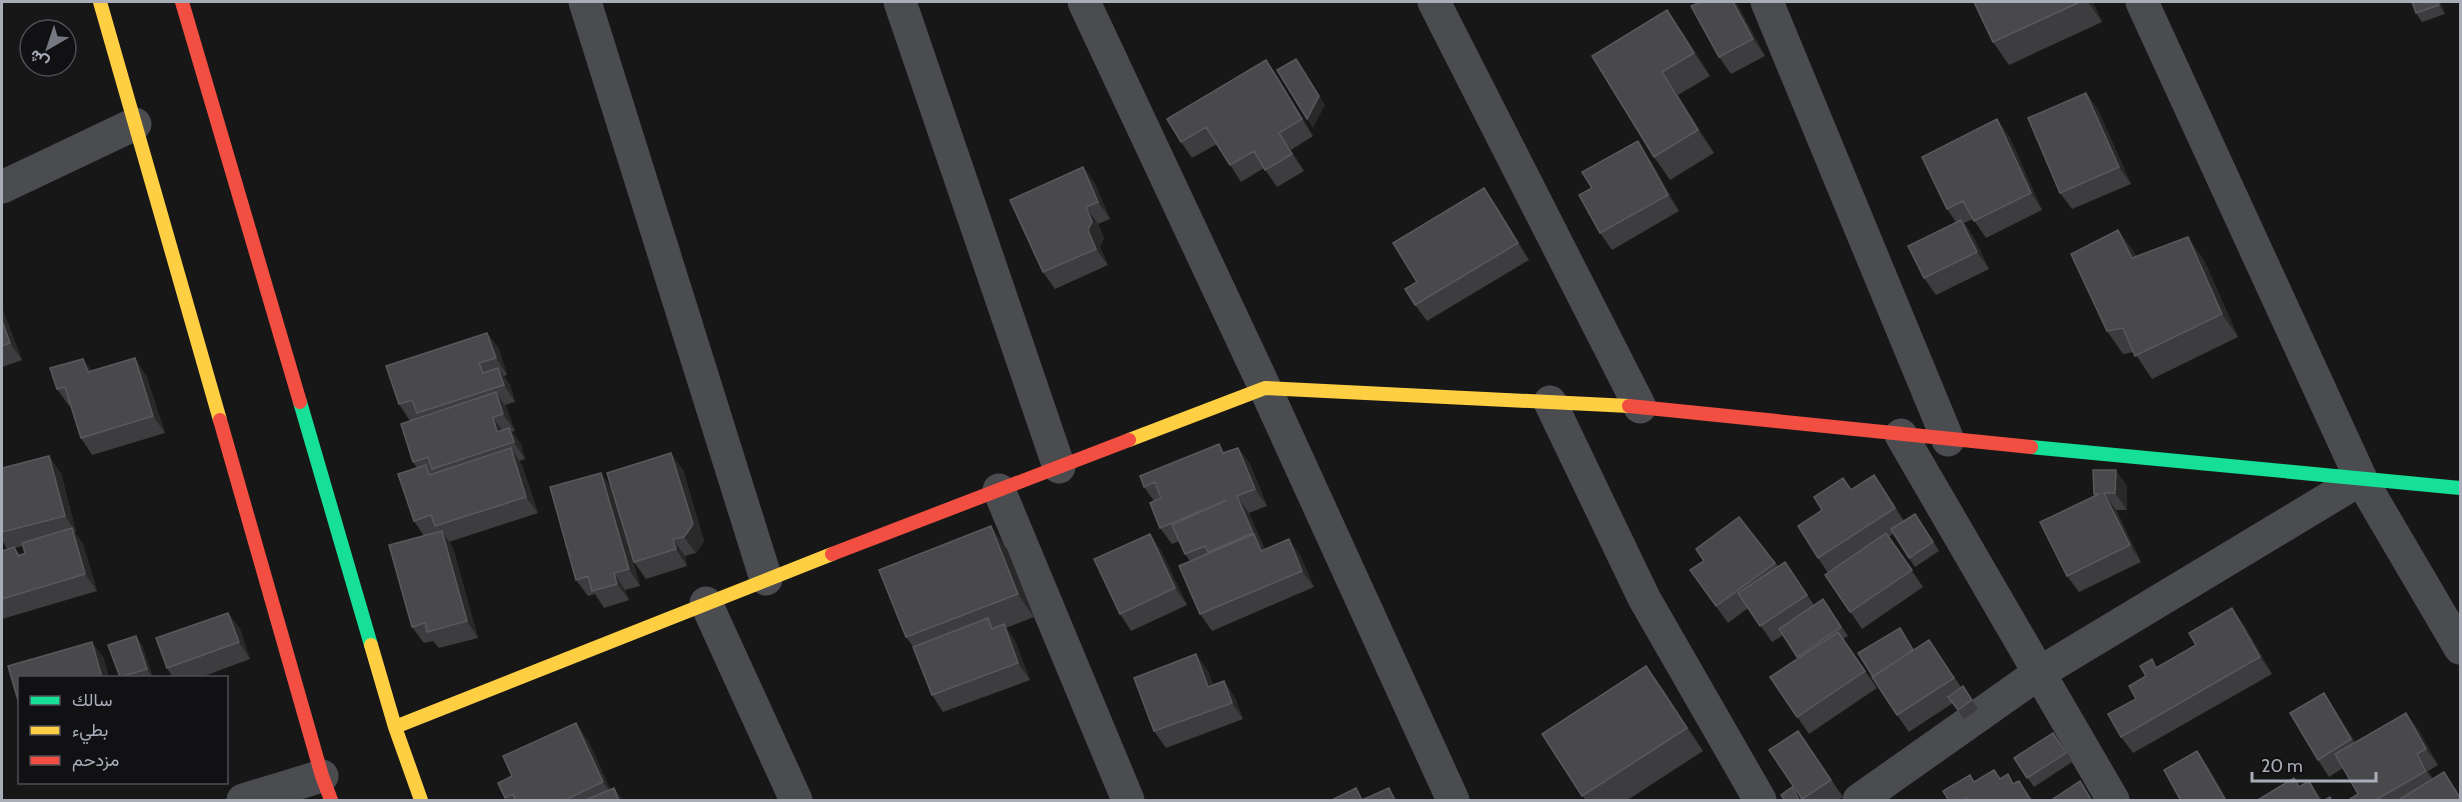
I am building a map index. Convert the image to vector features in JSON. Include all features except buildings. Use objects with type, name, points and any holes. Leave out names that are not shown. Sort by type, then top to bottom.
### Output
[{"type":"street","points":[[100,2],[327,788],[243,801]]},
{"type":"street","points":[[182,2],[395,727],[421,801]]},
{"type":"street","points":[[585,2],[766,579]]},
{"type":"street","points":[[900,2],[1059,467]]},
{"type":"street","points":[[1084,2],[1265,388],[1453,801]]},
{"type":"street","points":[[1434,2],[1640,406]]},
{"type":"street","points":[[1767,2],[1948,440]]},
{"type":"street","points":[[2142,2],[2361,479],[2460,648]]},
{"type":"street","points":[[2,187],[135,124]]},
{"type":"street","points":[[395,727],[766,579],[1265,388],[1640,406],[1948,440],[2460,488]]},
{"type":"street","points":[[1550,402],[1644,598],[1760,801]]},
{"type":"street","points":[[1901,435],[2113,801]]},
{"type":"street","points":[[1859,801],[2039,673],[2361,479]]},
{"type":"street","points":[[999,490],[1128,801]]},
{"type":"street","points":[[706,603],[796,801]]},
{"type":"traffic: fast","points":[[300,402],[371,645]]},
{"type":"traffic: fast","points":[[2031,447],[2460,488]]},
{"type":"traffic: slow","points":[[100,2],[220,420]]},
{"type":"traffic: slow","points":[[1129,440],[1265,388],[1629,406]]},
{"type":"traffic: slow","points":[[395,727],[832,554]]},
{"type":"traffic: slow","points":[[371,645],[395,727],[421,800]]},
{"type":"traffic: jam","points":[[182,2],[300,402]]},
{"type":"traffic: jam","points":[[1629,406],[2031,447]]},
{"type":"traffic: jam","points":[[220,420],[322,776],[331,800]]},
{"type":"traffic: jam","points":[[832,554],[1129,440]]}]
